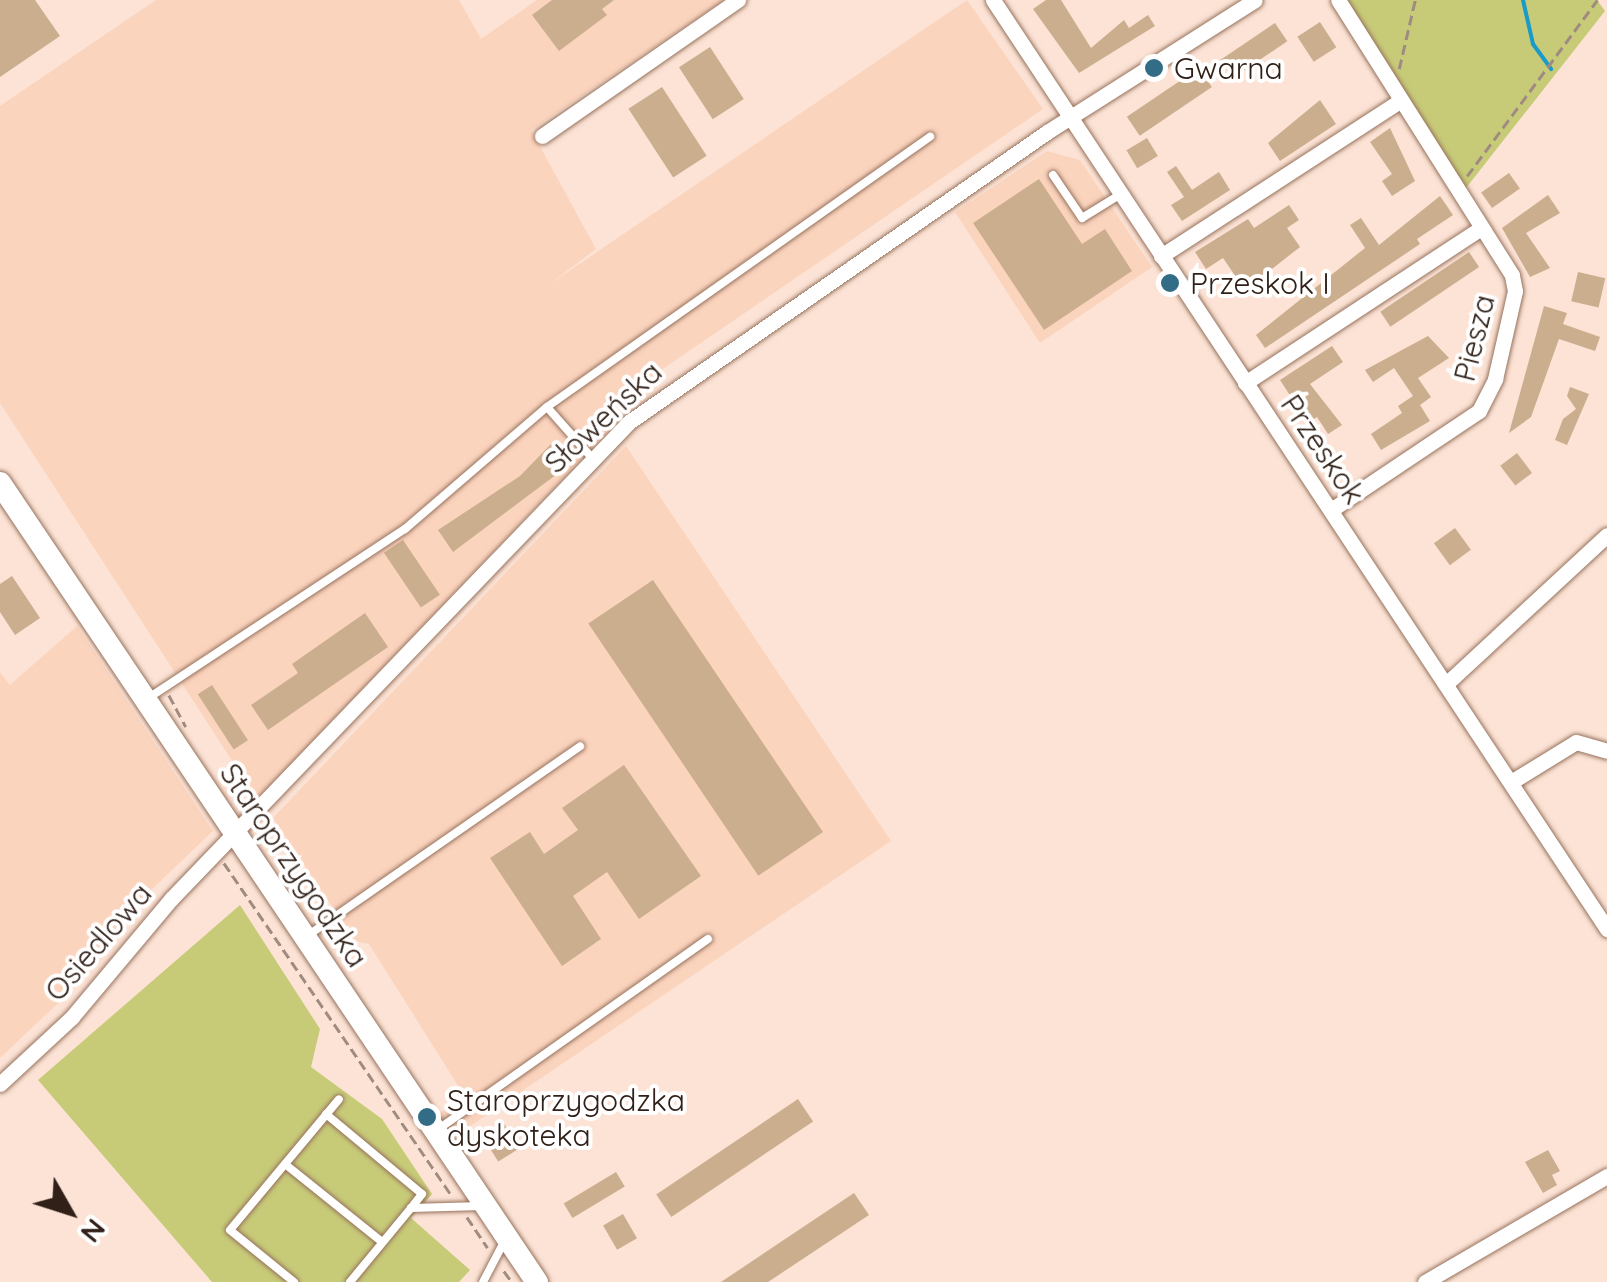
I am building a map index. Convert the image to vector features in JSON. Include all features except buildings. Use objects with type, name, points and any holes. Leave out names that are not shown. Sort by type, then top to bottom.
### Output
[{"type":"street","points":[[542,136],[738,0]]},
{"type":"street","name":"Przeskok","points":[[993,0],[1244,383],[1602,911],[1607,928]]},
{"type":"street","points":[[1072,119],[1230,7],[1255,0]]},
{"type":"street","name":"Piesza","points":[[1331,510],[1468,420],[1487,401],[1515,291],[1458,190],[1338,0]]},
{"type":"street","points":[[1161,256],[1398,95]]},
{"type":"street","name":"Słoweńska","points":[[236,834],[593,460],[684,378],[1072,119]]},
{"type":"street","points":[[1244,383],[1481,228]]},
{"type":"street","name":"Staroprzygodzka","points":[[0,483],[536,1282]]},
{"type":"street","points":[[1446,684],[1607,535]]},
{"type":"street","points":[[1511,782],[1576,742],[1607,752]]},
{"type":"street","name":"Osiedlowa","points":[[0,1084],[81,1007],[236,834]]},
{"type":"street","points":[[1424,1282],[1607,1176]]},
{"type":"lane","points":[[146,699],[405,529],[546,407],[930,137]]},
{"type":"lane","points":[[1053,175],[1082,218],[1121,194]]},
{"type":"lane","points":[[546,407],[593,460]]},
{"type":"lane","points":[[306,937],[580,746]]},
{"type":"lane","points":[[436,1130],[708,939]]},
{"type":"lane","points":[[294,1282],[230,1230],[339,1099]]},
{"type":"lane","points":[[326,1114],[422,1194],[350,1282]]},
{"type":"lane","points":[[285,1164],[382,1242]]},
{"type":"lane","points":[[411,1208],[486,1206]]},
{"type":"lane","points":[[483,1282],[497,1262],[506,1236]]},
{"type":"path","points":[[1398,95],[1415,0]]},
{"type":"path","points":[[1458,190],[1598,0]]},
{"type":"path","points":[[217,854],[512,1282]]},
{"type":"shaded area","points":[[156,0],[459,0],[481,39],[537,0],[724,0],[531,130],[596,249],[550,284],[967,0],[1043,109],[601,411],[612,427],[257,799],[0,403],[0,106]]},
{"type":"shaded area","points":[[1047,151],[1080,160],[1152,267],[1040,343],[955,212]]},
{"type":"shaded area","points":[[626,446],[891,841],[454,1137],[439,1114],[464,1095],[369,944],[355,941],[273,818]]},
{"type":"shaded area","points":[[77,626],[213,831],[129,911],[72,990],[0,1058],[0,672],[10,685]]},
{"type":"green space","points":[[1346,0],[1597,0],[1605,11],[1466,188]]},
{"type":"green space","points":[[240,905],[320,1029],[311,1067],[382,1119],[432,1194],[411,1218],[470,1270],[459,1282],[212,1282],[38,1080]]},
{"type":"waterway","points":[[1523,0],[1533,44],[1551,69]]},
{"type":"place","name":"Gwarna","points":[[1154,68]]},
{"type":"place","name":"Przeskok I","points":[[1170,283]]},
{"type":"place","name":"Staroprzygodzka dyskoteka","points":[[427,1117]]}]
